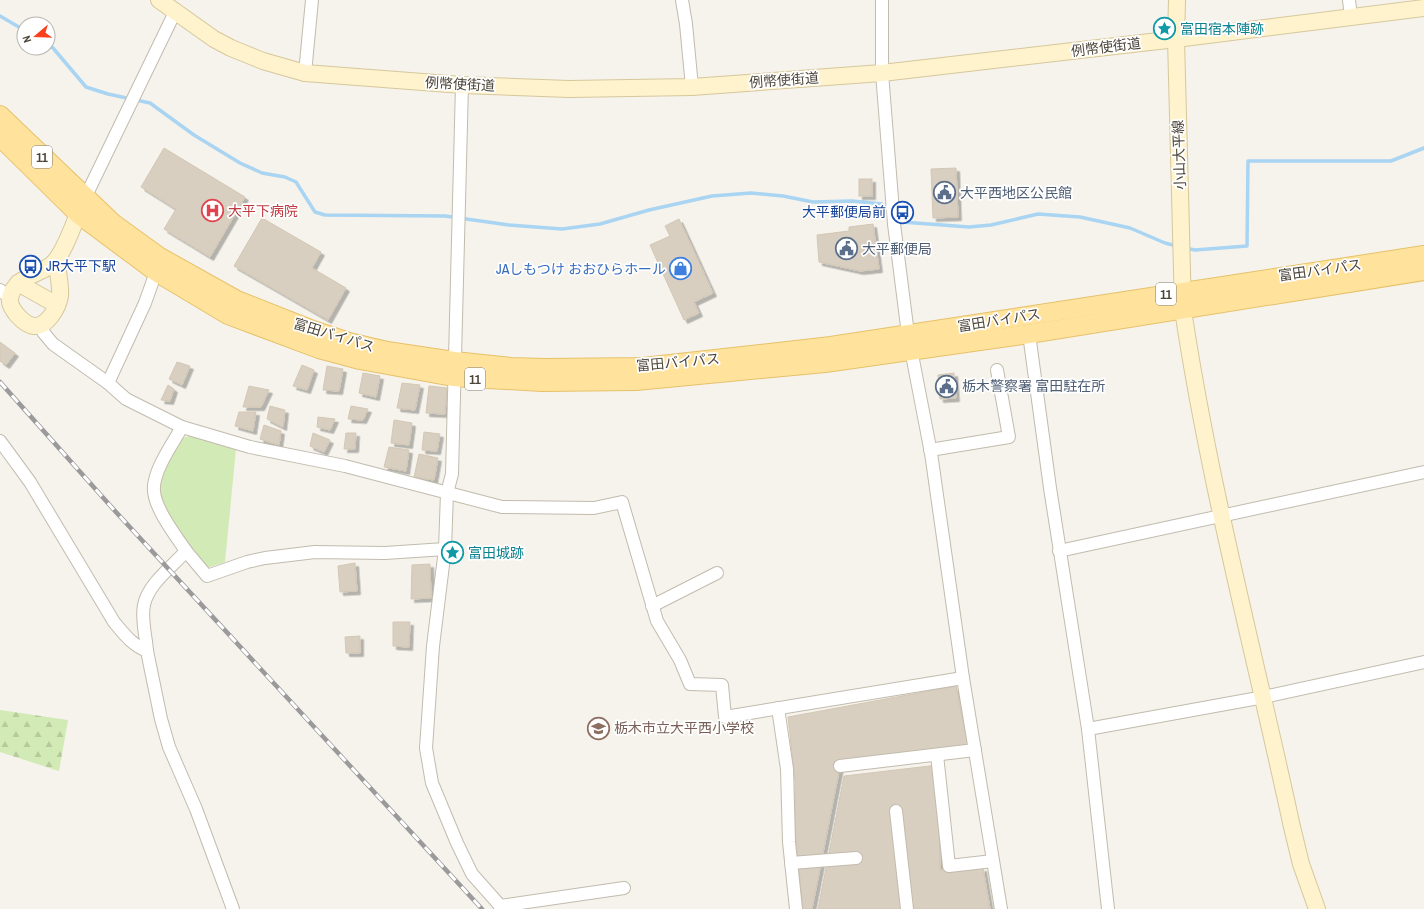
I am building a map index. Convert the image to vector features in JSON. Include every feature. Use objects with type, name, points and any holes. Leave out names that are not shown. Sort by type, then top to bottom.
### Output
[{"type":"main road","name":"富田バイパス","points":[[0,115],[82,206],[113,223],[160,257],[237,300],[313,330],[349,342],[454,369],[644,366],[831,346],[1424,255]]},
{"type":"main road","name":"富田バイパス","points":[[0,137],[82,206],[156,272],[228,315],[312,346],[360,360],[454,369],[542,382],[636,381],[825,363],[911,352],[1029,334],[1424,271]]},
{"type":"street","name":"例幣使街道","points":[[159,0],[214,39],[237,51],[263,62],[305,73],[462,85],[569,89],[692,87],[882,73],[1176,39],[1424,8]]},
{"type":"street","points":[[305,73],[312,0]]},
{"type":"street","points":[[682,0],[686,24],[692,87]]},
{"type":"street","points":[[882,0],[882,73],[894,224],[908,334],[930,450],[963,678],[1002,909]]},
{"type":"street","name":"小山大平線","points":[[1177,0],[1176,39],[1183,291],[1184,310],[1194,382],[1301,864],[1317,909]]},
{"type":"street","points":[[1349,0],[1351,17]]},
{"type":"street","points":[[57,260],[60,296],[57,305],[44,323],[39,326],[32,326],[24,321],[12,308],[5,294],[26,276],[50,266],[57,260],[175,12]]},
{"type":"street","points":[[462,85],[452,474],[447,493],[445,549],[431,668],[426,748],[432,783],[457,843],[472,874],[502,907],[624,888]]},
{"type":"street","points":[[108,383],[146,303],[156,272]]},
{"type":"street","points":[[18,283],[57,305]]},
{"type":"street","points":[[44,323],[43,332],[53,344],[108,383],[126,398],[182,427],[250,447],[345,466],[502,507],[594,508],[622,502],[657,621],[680,660],[690,684],[722,685],[725,717],[963,678]]},
{"type":"street","points":[[1029,334],[1060,551],[1088,729],[1108,909]]},
{"type":"street","points":[[930,450],[1009,437],[997,370]]},
{"type":"street","points":[[182,427],[157,473],[154,491],[159,508],[186,551],[207,576],[247,562],[315,552],[385,553],[445,549]]},
{"type":"street","points":[[0,441],[42,502],[114,622],[126,638],[137,647],[147,651]]},
{"type":"street","points":[[1060,551],[1424,472]]},
{"type":"street","points":[[186,551],[152,587],[144,604],[143,617],[147,651],[161,719],[169,747],[196,809],[233,909]]},
{"type":"street","points":[[652,606],[717,573]]},
{"type":"street","points":[[1088,729],[1264,697],[1424,662]]},
{"type":"street","points":[[778,708],[787,769],[791,863],[796,909]]},
{"type":"street","points":[[840,766],[975,750]]},
{"type":"street","points":[[937,755],[949,866],[993,861]]},
{"type":"street","points":[[896,812],[907,909]]},
{"type":"street","points":[[791,863],[856,858]]},
{"type":"green space","points":[[192,435],[236,449],[225,562],[206,568],[169,519],[158,497],[157,489],[163,469],[180,439]]},
{"type":"green space","points":[[0,710],[68,720],[59,771],[0,752]]},
{"type":"building","points":[[164,148],[245,197],[210,257],[164,229],[176,209],[141,187]]},
{"type":"building","name":"大平西地区公民館","points":[[956,168],[958,217],[933,218],[931,169]]},
{"type":"building","points":[[859,179],[872,179],[872,196],[859,196]]},
{"type":"building","points":[[262,218],[321,252],[312,268],[346,288],[328,320],[234,266]]},
{"type":"building","name":"JAしもつけ おおひらホール","points":[[679,219],[713,293],[694,302],[699,313],[684,320],[650,245],[670,236],[665,226]]},
{"type":"building","name":"大平郵便局","points":[[873,224],[879,269],[860,271],[819,262],[817,235],[849,231],[849,227]]},
{"type":"building","points":[[0,342],[15,353],[6,365],[0,361]]},
{"type":"building","points":[[177,362],[190,366],[182,385],[169,379]]},
{"type":"building","points":[[302,365],[314,370],[307,390],[293,386]]},
{"type":"building","points":[[327,366],[343,369],[339,391],[323,390]]},
{"type":"building","points":[[363,373],[380,376],[376,397],[359,393]]},
{"type":"building","name":"栃木警察署 富田駐在所","points":[[954,373],[956,398],[940,399],[938,375]]},
{"type":"building","points":[[402,383],[420,385],[415,410],[397,408]]},
{"type":"building","points":[[168,385],[174,389],[170,401],[161,400]]},
{"type":"building","points":[[249,386],[269,390],[261,407],[243,407]]},
{"type":"building","points":[[429,386],[447,388],[445,414],[426,413]]},
{"type":"building","points":[[270,406],[285,410],[283,427],[267,419]]},
{"type":"building","points":[[351,406],[368,409],[363,420],[348,419]]},
{"type":"building","points":[[239,412],[256,412],[253,431],[235,426]]},
{"type":"building","points":[[318,417],[335,419],[330,430],[317,427]]},
{"type":"building","points":[[394,420],[412,423],[409,445],[391,443]]},
{"type":"building","points":[[264,425],[281,431],[279,445],[260,439]]},
{"type":"building","points":[[424,432],[440,434],[437,451],[422,450]]},
{"type":"building","points":[[313,433],[330,440],[324,452],[310,446]]},
{"type":"building","points":[[346,433],[356,433],[355,449],[344,449]]},
{"type":"building","points":[[389,447],[409,450],[406,471],[384,467]]},
{"type":"building","points":[[419,454],[438,458],[434,480],[414,477]]},
{"type":"building","points":[[355,563],[357,591],[340,592],[338,566]]},
{"type":"building","points":[[430,564],[431,598],[411,599],[412,565]]},
{"type":"building","points":[[393,622],[410,622],[409,647],[393,646]]},
{"type":"building","points":[[360,636],[360,653],[346,653],[345,637]]},
{"type":"building","points":[[956,686],[968,746],[840,766],[812,909],[803,909],[795,829],[795,780],[788,717]]},
{"type":"building","points":[[938,765],[940,870],[983,868],[990,909],[818,909],[844,776]]},
{"type":"waterway","points":[[0,16],[16,25]]},
{"type":"waterway","points":[[56,52],[86,87],[108,94],[150,103],[194,135],[240,163],[262,173],[285,177],[296,182],[315,212],[325,215],[445,216],[509,225],[562,229],[600,224],[649,210],[712,196],[751,193],[783,196],[813,202],[852,201],[882,204],[890,211]]},
{"type":"waterway","points":[[1185,248],[1195,250],[1247,246],[1248,161],[1391,161],[1424,148]]},
{"type":"waterway","points":[[897,218],[902,222],[969,227],[991,225],[1038,214],[1080,217],[1130,228],[1165,243],[1177,246]]},
{"type":"railway","points":[[0,382],[115,511],[482,909]]},
{"type":"place","name":"富田宿本陣跡","points":[[1164,29]]},
{"type":"place","name":"大平西地区公民館","points":[[945,193]]},
{"type":"place","name":"大平下病院","points":[[212,211]]},
{"type":"place","name":"大平郵便局前","points":[[902,212]]},
{"type":"place","name":"大平郵便局","points":[[847,249]]},
{"type":"place","name":"JR大平下駅","points":[[31,266]]},
{"type":"place","name":"JAしもつけ おおひらホール","points":[[681,269]]},
{"type":"place","name":"栃木警察署 富田駐在所","points":[[947,386]]},
{"type":"place","name":"富田城跡","points":[[453,553]]},
{"type":"place","name":"栃木市立大平西小学校","points":[[599,728]]}]
